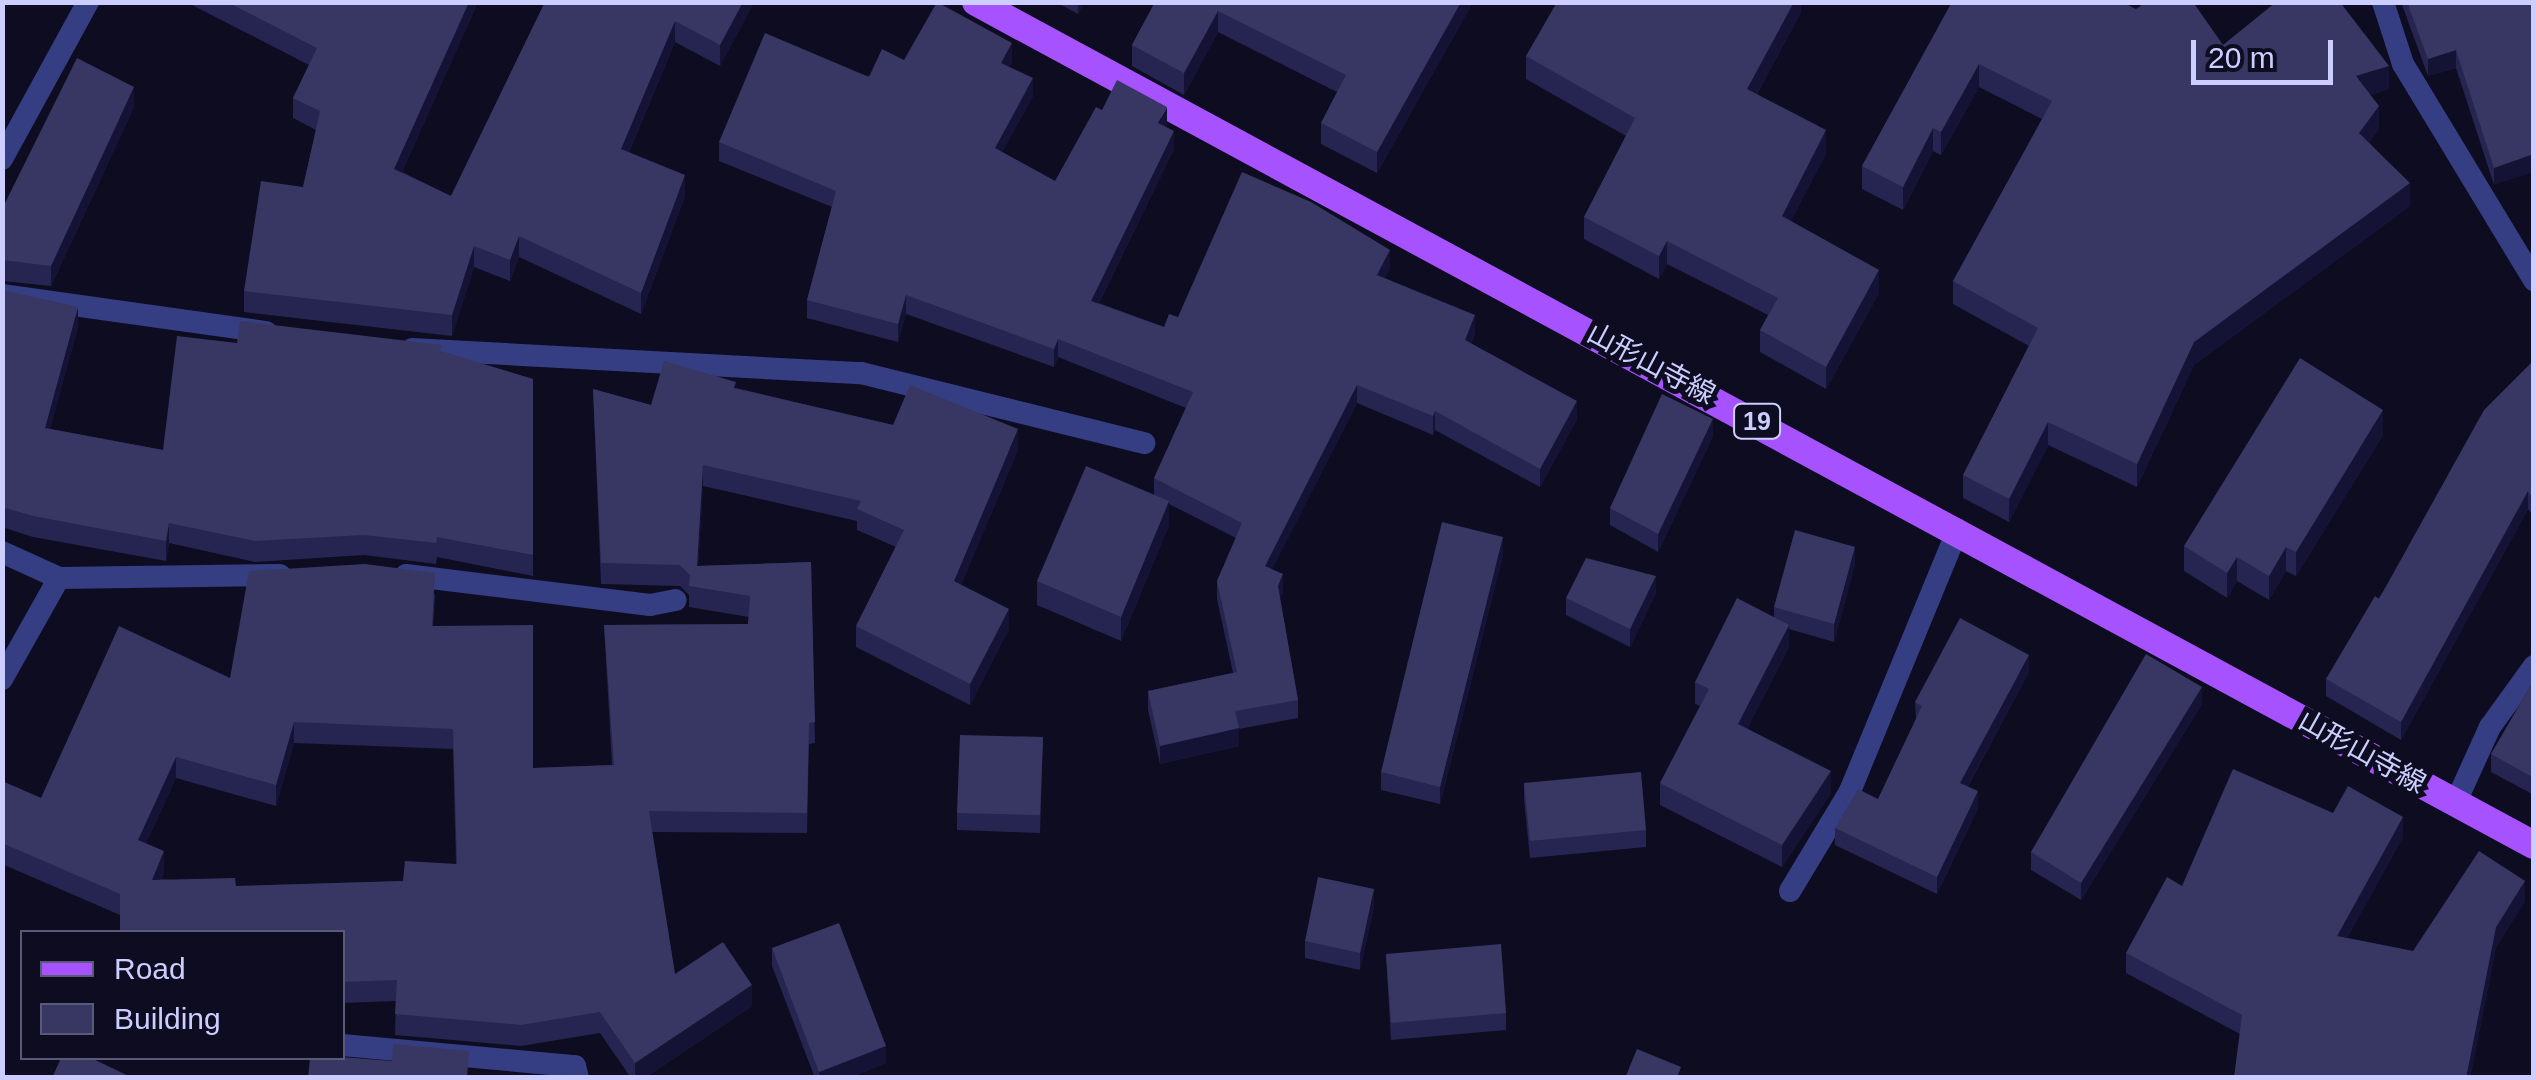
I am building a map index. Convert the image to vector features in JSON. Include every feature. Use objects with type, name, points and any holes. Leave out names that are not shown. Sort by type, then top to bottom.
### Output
[{"type":"main road","name":"山形山寺線","points":[[976,2],[1958,529],[2534,846]]},
{"type":"lane","points":[[2,159],[88,2]]},
{"type":"lane","points":[[2383,2],[2404,64],[2534,280]]},
{"type":"lane","points":[[2,295],[282,334]]},
{"type":"lane","points":[[393,347],[861,373],[1144,443]]},
{"type":"lane","points":[[1790,891],[1850,790],[1958,529]]},
{"type":"lane","points":[[2,552],[60,578],[308,574]]},
{"type":"lane","points":[[384,572],[650,605],[676,600]]},
{"type":"lane","points":[[2,679],[60,578]]},
{"type":"lane","points":[[2456,804],[2490,726],[2534,666]]},
{"type":"lane","points":[[345,1046],[575,1066],[578,1078]]},
{"type":"building","points":[[227,2],[469,2],[394,169],[451,196],[545,2],[743,2],[720,45],[675,21],[621,149],[685,175],[641,293],[519,236],[510,260],[474,246],[452,315],[244,291],[261,181],[303,187],[320,111],[293,98],[317,48]]},
{"type":"building","points":[[937,2],[1012,43],[1001,63],[1033,78],[995,148],[1055,181],[1096,107],[1102,110],[1117,80],[1167,107],[1158,123],[1174,131],[1091,301],[1164,327],[1169,314],[1178,317],[1242,172],[1311,202],[1390,250],[1377,275],[1475,315],[1465,340],[1577,401],[1540,469],[1435,411],[1433,416],[1357,385],[1265,566],[1283,574],[1278,586],[1298,700],[1235,711],[1239,728],[1160,746],[1148,691],[1237,672],[1217,581],[1242,523],[1154,478],[1193,392],[1058,339],[1054,349],[906,295],[898,324],[807,300],[836,191],[719,142],[765,33],[869,77],[882,49],[904,60]]},
{"type":"building","points":[[1155,2],[1461,2],[1377,152],[1321,123],[1346,75],[1218,11],[1184,73],[1132,45]]},
{"type":"building","points":[[1557,2],[1794,2],[1747,89],[1826,130],[1782,216],[1879,270],[1826,367],[1760,330],[1778,298],[1667,241],[1659,256],[1584,217],[1635,118],[1526,56]]},
{"type":"building","points":[[1952,2],[2122,2],[2136,9],[2146,2],[2193,2],[2223,45],[2276,2],[2340,2],[2389,66],[2356,76],[2379,106],[2359,133],[2410,183],[2194,342],[2137,464],[2048,422],[2009,499],[1963,475],[2038,328],[1953,281],[2052,101],[1979,64],[1941,132],[1933,128],[1903,187],[1862,166]]},
{"type":"building","points":[[2407,2],[2534,2],[2534,154],[2494,168],[2456,50],[2428,59]]},
{"type":"building","points":[[77,58],[134,87],[51,266],[2,260],[2,209]]},
{"type":"building","points":[[2,290],[78,307],[45,428],[163,450],[177,336],[237,343],[240,321],[442,345],[440,351],[533,379],[533,555],[437,537],[436,543],[364,535],[255,541],[169,523],[166,541],[2,507]]},
{"type":"building","points":[[2300,358],[2383,410],[2296,552],[2286,547],[2269,576],[2237,557],[2227,573],[2184,546]]},
{"type":"building","points":[[2534,360],[2534,500],[2528,491],[2401,722],[2326,679],[2375,596],[2379,599],[2484,410]]},
{"type":"building","points":[[664,361],[736,382],[734,388],[893,425],[910,385],[1018,429],[954,581],[1009,609],[970,684],[856,626],[904,530],[857,509],[861,501],[703,465],[697,566],[811,562],[815,722],[809,723],[807,813],[649,811],[675,974],[723,942],[752,985],[635,1063],[600,1012],[521,1025],[395,1014],[397,980],[345,982],[345,930],[120,930],[120,894],[2,843],[2,781],[41,798],[119,626],[230,678],[249,571],[365,564],[435,573],[432,626],[533,625],[533,768],[614,765],[604,625],[748,624],[750,596],[689,586],[690,575],[680,565],[601,563],[593,389],[651,405]],"holes":[[[294,722],[453,729],[457,864],[405,861],[403,881],[236,886],[235,878],[152,880],[164,851],[138,840],[176,757],[276,785]]]},
{"type":"building","points":[[1662,394],[1713,419],[1658,534],[1610,508]]},
{"type":"building","points":[[1086,466],[1169,501],[1121,617],[1037,581]]},
{"type":"building","points":[[1442,522],[1503,537],[1440,787],[1381,772]]},
{"type":"building","points":[[1795,530],[1855,547],[1834,624],[1774,607]]},
{"type":"building","points":[[1586,558],[1656,576],[1630,629],[1566,598]]},
{"type":"building","points":[[1737,598],[1789,625],[1738,724],[1831,771],[1782,845],[1660,783],[1709,689],[1695,682]]},
{"type":"building","points":[[1960,618],[2029,655],[1960,783],[1978,791],[1937,877],[1835,828],[1858,789],[1878,799],[1922,706],[1915,702]]},
{"type":"building","points":[[2146,654],[2202,687],[2081,883],[2031,852]]},
{"type":"building","points":[[2534,680],[2534,778],[2491,754]]},
{"type":"building","points":[[960,735],[1043,737],[1040,815],[957,813]]},
{"type":"building","points":[[2233,769],[2333,813],[2348,786],[2403,817],[2337,936],[2413,951],[2479,851],[2525,881],[2496,927],[2466,1078],[2234,1078],[2242,1015],[2126,953],[2167,877],[2182,886]]},
{"type":"building","points":[[1641,772],[1646,830],[1530,841],[1524,783]]},
{"type":"building","points":[[1318,877],[1374,889],[1360,953],[1305,941]]},
{"type":"building","points":[[839,923],[886,1046],[819,1072],[772,948]]},
{"type":"building","points":[[1501,944],[1506,1013],[1391,1023],[1386,954]]},
{"type":"building","points":[[393,1044],[469,1051],[467,1078],[308,1078],[310,1060],[345,1057],[392,1061]]},
{"type":"building","points":[[1637,1049],[1681,1067],[1677,1078],[1625,1078]]},
{"type":"building","points":[[60,1060],[95,1060],[133,1078],[52,1078]]}]
